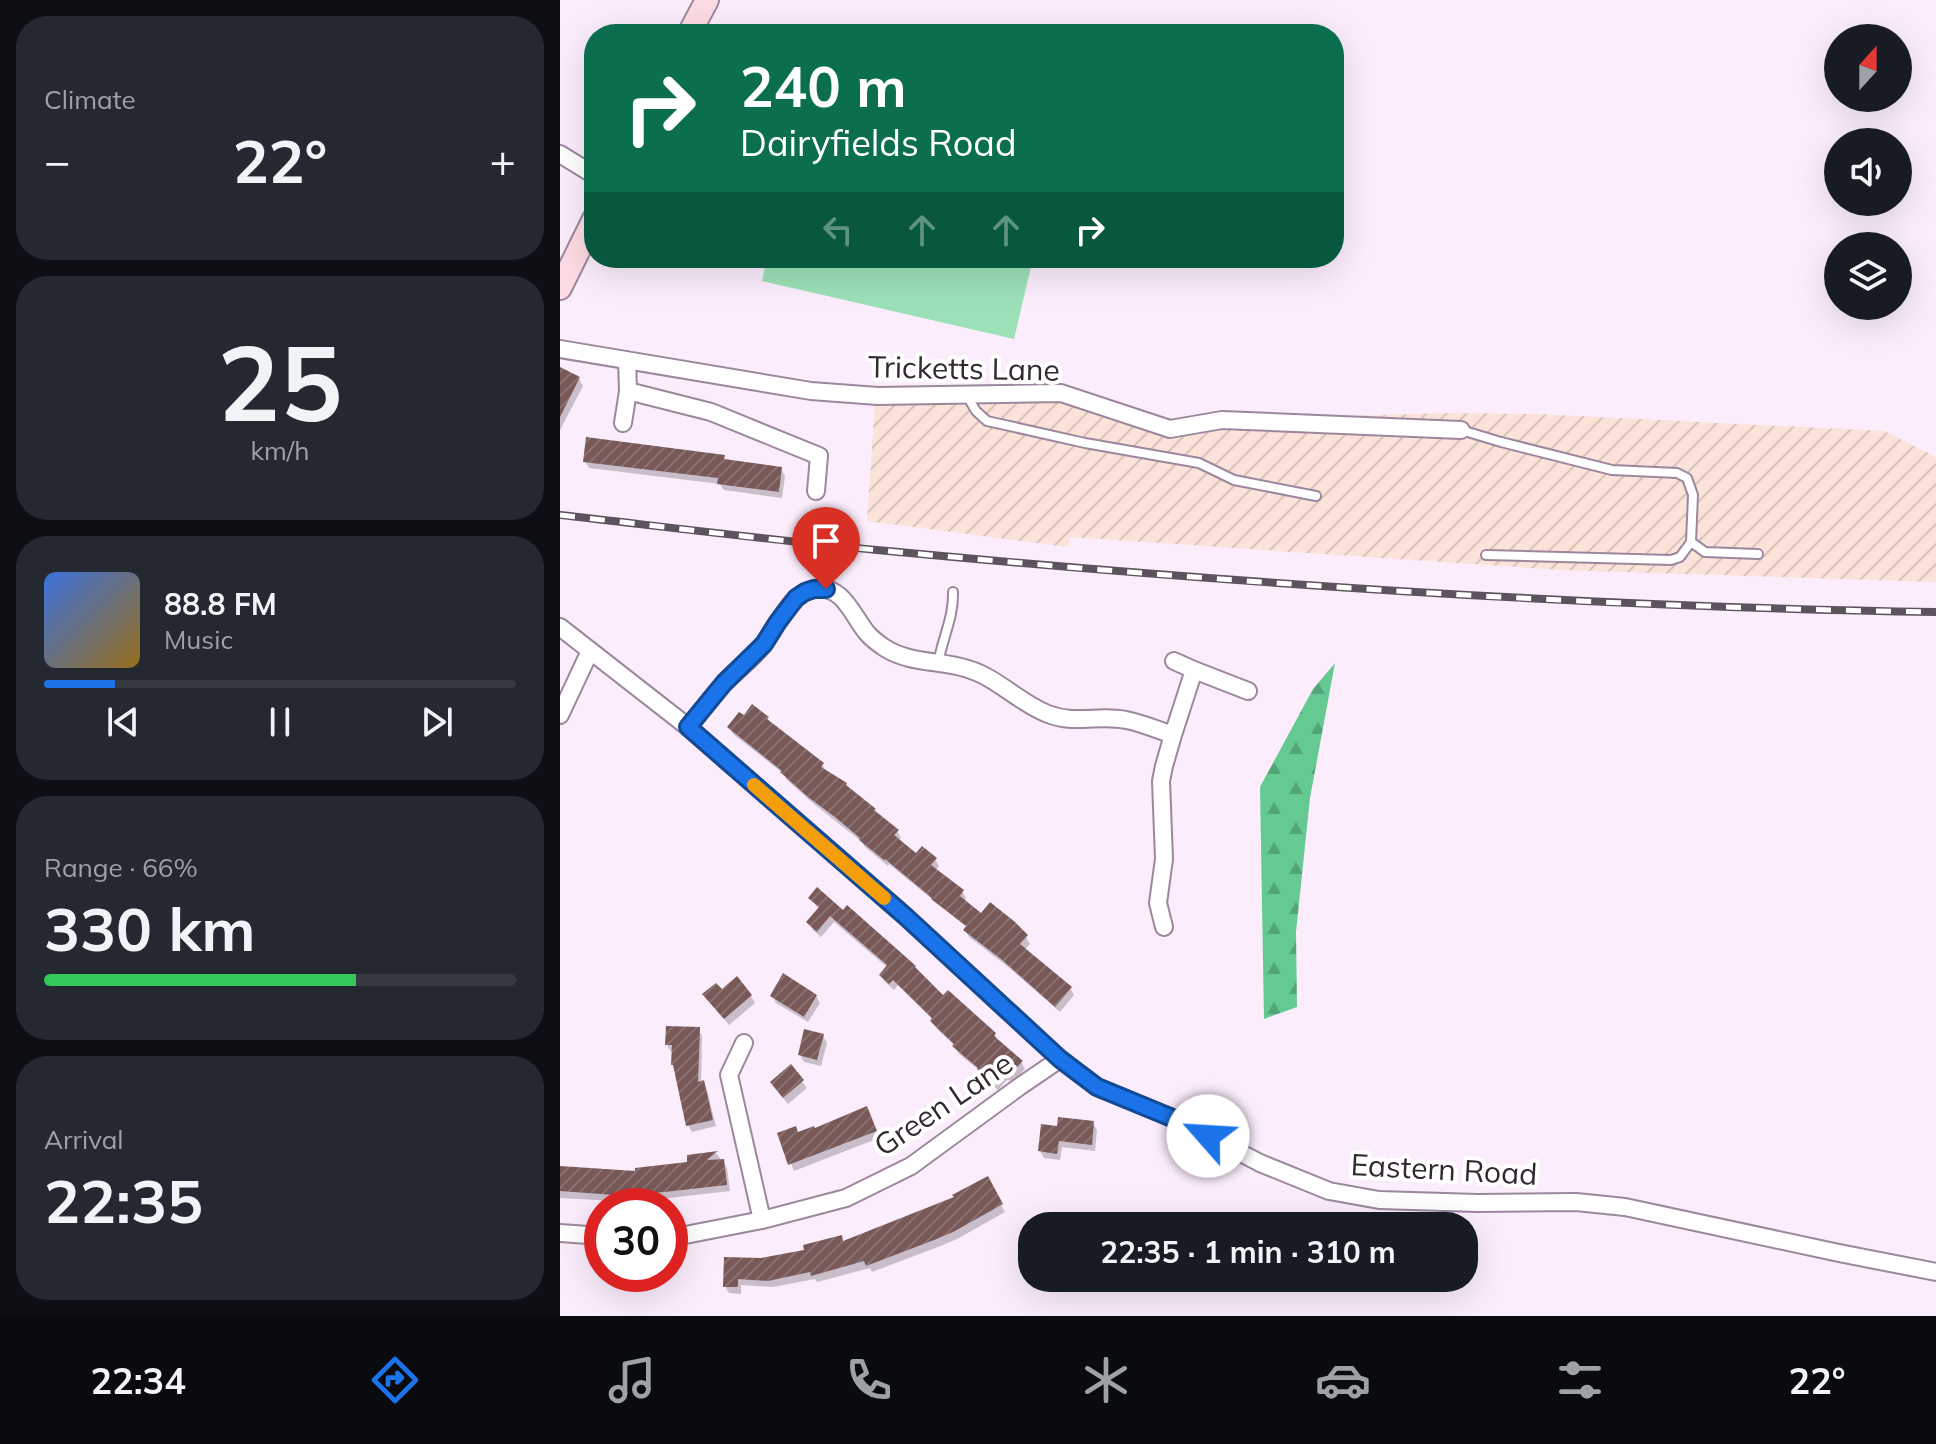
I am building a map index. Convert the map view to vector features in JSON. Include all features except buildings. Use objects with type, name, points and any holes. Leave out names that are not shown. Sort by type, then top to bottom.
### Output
[{"type":"street","points":[[694,24],[707,0]]},
{"type":"street","points":[[560,154],[584,169]]},
{"type":"street","points":[[560,288],[584,239]]},
{"type":"street","name":"Tricketts Lane","points":[[560,349],[811,391],[878,396],[1061,393],[1170,429],[1222,420],[1461,430]]},
{"type":"street","points":[[623,423],[628,391],[627,360]]},
{"type":"street","points":[[628,391],[711,412],[819,456],[816,491]]},
{"type":"street","points":[[688,727],[724,683],[764,644],[796,598],[814,589],[826,589],[843,599],[866,632],[887,650],[981,673],[1030,705],[1054,716],[1077,721],[1125,719],[1173,735]]},
{"type":"street","name":"Eastern Road","points":[[560,627],[688,727],[905,916],[1060,1059],[1097,1087],[1182,1122],[1260,1163],[1329,1191],[1379,1200],[1576,1202],[1625,1207],[1936,1272]]},
{"type":"street","points":[[560,715],[590,651]]},
{"type":"street","points":[[1174,661],[1248,691]]},
{"type":"street","points":[[1164,927],[1158,903],[1164,859],[1161,781],[1194,670]]},
{"type":"street","points":[[744,1043],[729,1075],[762,1220]]},
{"type":"street","name":"Green Lane","points":[[688,1234],[762,1220],[846,1198],[911,1166],[1060,1059]]},
{"type":"street","points":[[560,1233],[584,1235]]},
{"type":"lane","points":[[967,395],[976,411],[987,421],[1085,443],[1199,463],[1234,480],[1316,496]]},
{"type":"lane","points":[[1461,430],[1612,470],[1677,473],[1687,478],[1693,495],[1691,542],[1680,557],[1671,560],[1486,555]]},
{"type":"lane","points":[[1691,542],[1705,552],[1758,554]]},
{"type":"lane","points":[[938,664],[953,608],[953,592]]},
{"type":"shaded area","points":[[1048,398],[1165,434],[1348,416],[1450,413],[1536,414],[1884,431],[1936,457],[1936,582],[1562,570],[1070,537],[1068,547],[867,521],[875,404]]},
{"type":"green space","points":[[765,268],[1031,268],[1014,339],[762,281]]},
{"type":"green space","points":[[1335,663],[1310,798],[1296,932],[1297,1007],[1264,1019],[1260,787],[1313,689]]},
{"type":"railway","points":[[560,515],[877,550],[1273,583],[1671,605],[1936,612]]},
{"type":"slow traffic","points":[[754,785],[884,898]]},
{"type":"route","points":[[826,589],[814,589],[796,598],[764,644],[724,683],[688,727],[905,916],[1060,1059],[1097,1087],[1208,1136]]}]
